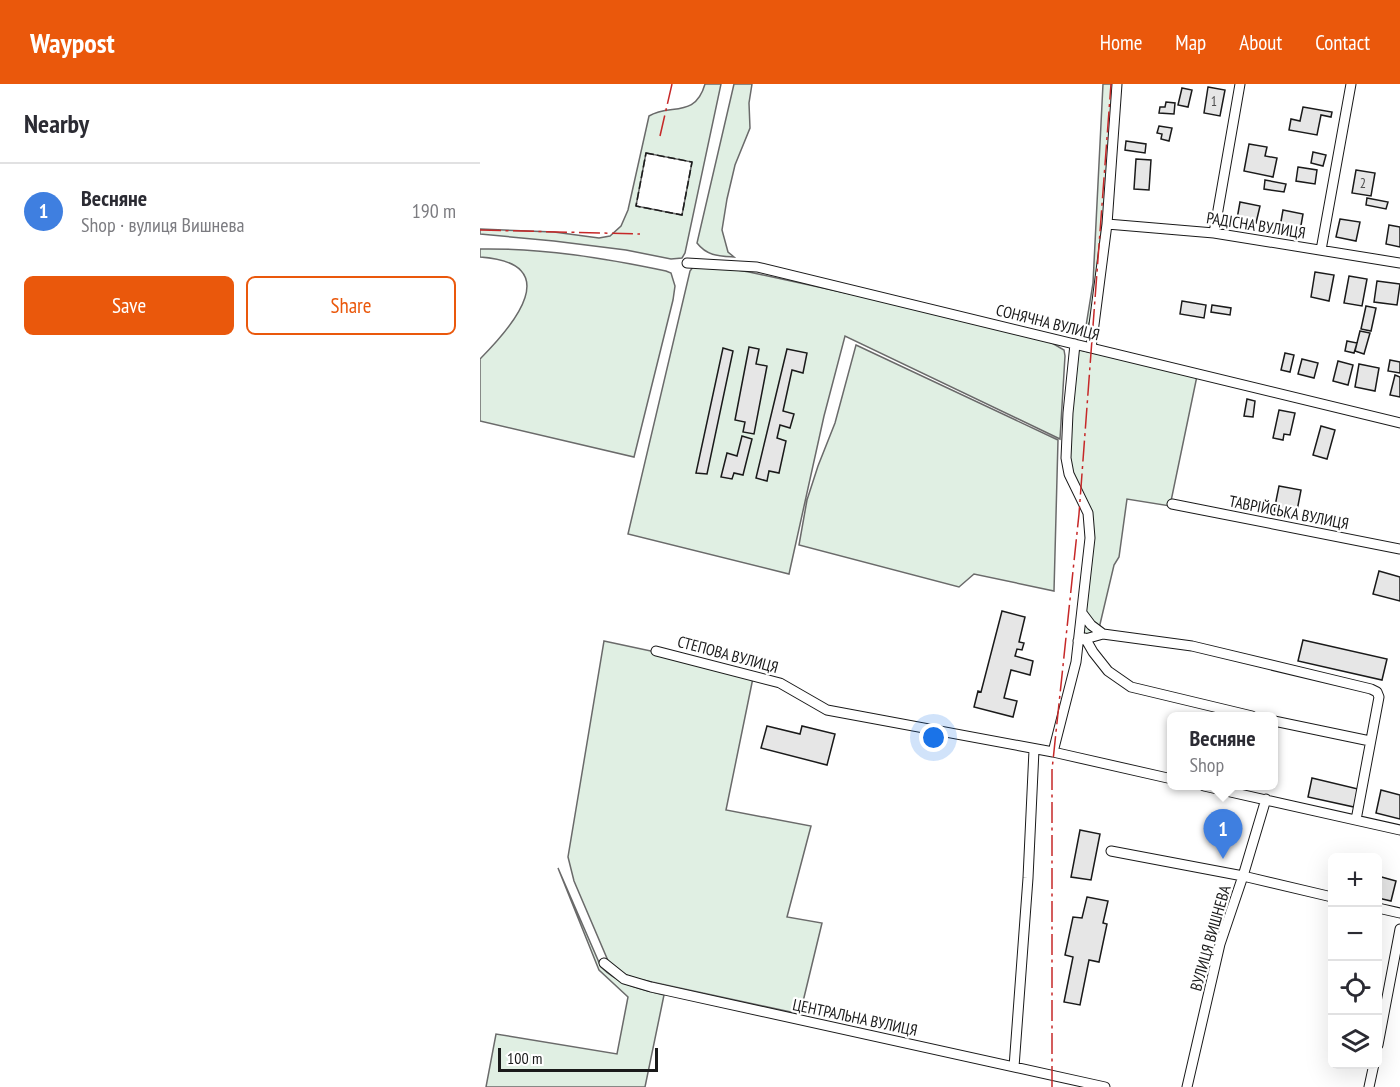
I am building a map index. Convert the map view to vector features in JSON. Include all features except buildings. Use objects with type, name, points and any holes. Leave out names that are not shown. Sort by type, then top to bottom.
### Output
[{"type":"street","points":[[1091,348],[1107,224],[1117,84]]},
{"type":"street","points":[[1214,232],[1240,84]]},
{"type":"street","points":[[1321,250],[1351,84]]},
{"type":"street","name":"РАДІСНА ВУЛИЦЯ","points":[[1107,224],[1214,232],[1400,263]]},
{"type":"street","name":"СОНЯЧНА ВУЛИЦЯ","points":[[687,262],[757,267],[1400,423]]},
{"type":"street","points":[[1053,752],[1060,717],[1082,640],[1082,613],[1090,525],[1088,513],[1069,474],[1066,458],[1075,344]]},
{"type":"street","name":"ТАВРІЙСЬКА ВУЛИЦЯ","points":[[1172,504],[1400,549]]},
{"type":"street","points":[[1082,613],[1091,625],[1103,634]]},
{"type":"street","points":[[1082,640],[1103,634],[1192,646],[1377,692],[1379,697],[1356,820]]},
{"type":"street","points":[[1082,640],[1108,671],[1131,687],[1232,712]]},
{"type":"street","name":"СТЕПОВА ВУЛИЦЯ","points":[[657,651],[780,683],[827,710],[1053,752],[1167,777]]},
{"type":"street","points":[[1278,722],[1370,741]]},
{"type":"street","points":[[1014,1067],[1028,878],[1034,750]]},
{"type":"street","points":[[1223,790],[1400,830]]},
{"type":"street","name":"ВУЛИЦЯ ВИШНЕВА","points":[[1187,1087],[1220,944],[1244,876],[1266,799]]},
{"type":"street","points":[[1111,851],[1244,876],[1328,896]]},
{"type":"street","points":[[1382,909],[1400,913]]},
{"type":"street","points":[[1382,1020],[1400,929]]},
{"type":"street","name":"ЦЕНТРАЛЬНА ВУЛИЦЯ","points":[[604,963],[624,979],[651,987],[1105,1087]]},
{"type":"street","points":[[1369,1087],[1373,1069]]},
{"type":"green space","points":[[705,84],[721,84],[685,253],[682,258],[671,259],[626,250],[480,234],[480,229],[554,232],[599,238],[610,236],[621,226],[628,210],[649,116],[657,112],[688,106],[701,95]],"holes":[[[646,153],[692,162],[682,215],[636,206]]]},
{"type":"green space","points":[[734,84],[752,84],[749,103],[750,128],[735,165],[722,230],[728,252],[734,257],[709,253],[697,243]]},
{"type":"green space","points":[[1103,84],[1114,84],[1104,210],[1093,307],[1085,332],[1093,283]]},
{"type":"green space","points":[[480,249],[527,250],[573,255],[671,273],[675,286],[673,300],[634,457],[480,421],[480,359],[518,313],[525,298],[527,283],[521,271],[506,262],[480,257]]},
{"type":"green space","points":[[693,267],[726,268],[749,272],[952,316],[1052,343],[1064,350],[1065,356],[1060,439],[845,336],[824,416],[789,574],[628,534],[690,271]]},
{"type":"green space","points":[[856,345],[1058,440],[1054,591],[974,574],[959,587],[799,545],[807,500],[835,423]]},
{"type":"green space","points":[[1080,350],[1197,376],[1170,506],[1127,499],[1119,557],[1114,565],[1097,637],[1083,637],[1091,523],[1067,459]]},
{"type":"green space","points":[[604,641],[754,673],[726,810],[811,826],[787,917],[822,923],[800,1014],[638,979],[626,975],[609,963],[574,881],[568,857]]},
{"type":"green space","points":[[558,868],[601,967],[623,982],[664,995],[645,1087],[486,1087],[496,1034],[617,1054],[628,997],[599,970]]},
{"type":"fence","points":[[646,153],[692,162],[682,215],[636,206],[646,153]]},
{"type":"power","points":[[660,136],[672,84]]},
{"type":"power","points":[[1052,1087],[1052,770],[1079,514],[1111,84]]},
{"type":"power","points":[[480,230],[640,234]]},
{"type":"place","name":"Весняне","points":[[1223,859]]}]
